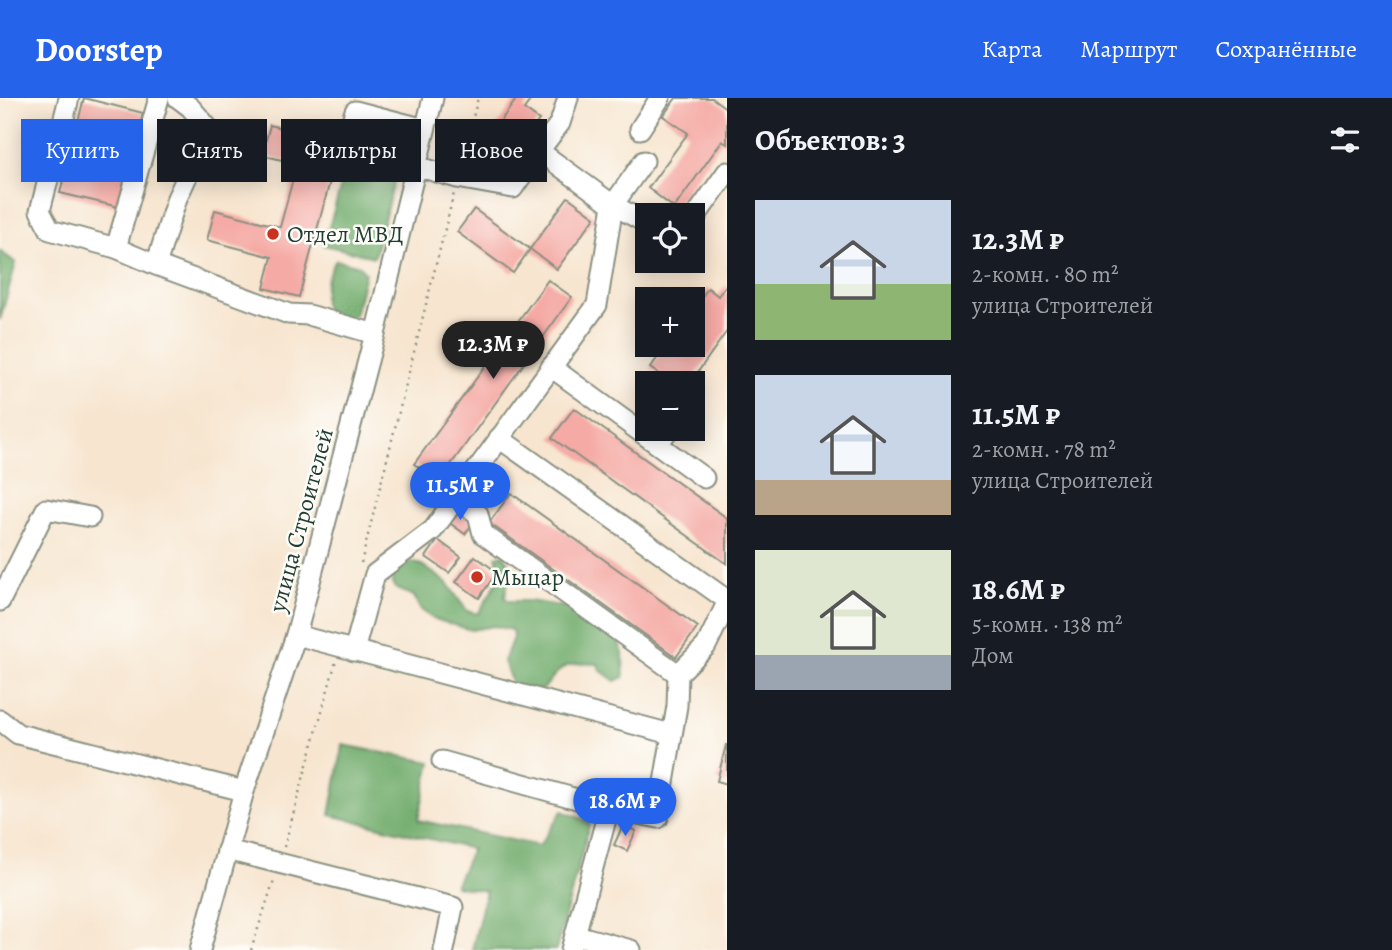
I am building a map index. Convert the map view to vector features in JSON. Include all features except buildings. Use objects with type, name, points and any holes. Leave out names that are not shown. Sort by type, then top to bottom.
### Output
[{"type":"street","points":[[69,98],[40,211],[50,230],[116,248],[289,314],[309,315],[375,334]]},
{"type":"street","points":[[116,248],[159,98]]},
{"type":"street","points":[[156,265],[177,198],[209,129],[190,107],[178,98]]},
{"type":"street","name":"улица Строителей","points":[[421,145],[433,98]]},
{"type":"street","points":[[547,141],[560,123],[568,98]]},
{"type":"street","points":[[640,129],[660,98]]},
{"type":"street","points":[[353,119],[355,111],[386,119]]},
{"type":"street","points":[[421,128],[425,129]]},
{"type":"street","points":[[547,158],[613,205],[635,217]]},
{"type":"street","points":[[347,649],[375,574],[433,530],[597,305],[613,205],[644,161]]},
{"type":"street","points":[[705,203],[727,172]]},
{"type":"street","name":"улица Строителей","points":[[200,950],[244,792],[296,635],[412,182]]},
{"type":"street","points":[[479,182],[513,188],[517,182]]},
{"type":"street","points":[[551,367],[635,420]]},
{"type":"street","points":[[442,761],[609,808],[658,818],[677,706],[678,674],[706,646],[727,601],[499,438]]},
{"type":"street","points":[[667,441],[704,478]]},
{"type":"street","points":[[456,498],[478,514],[483,534],[678,674]]},
{"type":"street","points":[[0,601],[46,509],[90,517]]},
{"type":"street","points":[[296,635],[671,734]]},
{"type":"street","points":[[0,720],[18,734],[244,792]]},
{"type":"street","points":[[609,808],[573,943],[631,950]]},
{"type":"street","points":[[227,850],[453,907],[444,950]]},
{"type":"path","points":[[472,119],[478,98]]},
{"type":"path","points":[[360,566],[456,182]]},
{"type":"path","points":[[251,950],[347,649]]},
{"type":"green space","points":[[342,182],[394,182],[374,257],[324,245]]},
{"type":"green space","points":[[0,251],[16,263],[0,320]]},
{"type":"green space","points":[[336,260],[360,266],[365,273],[355,315],[344,319],[326,313],[324,306],[325,286]]},
{"type":"green space","points":[[503,555],[510,571],[505,598],[510,601],[573,608],[616,636],[623,653],[624,677],[615,681],[600,670],[598,664],[572,664],[560,670],[543,690],[513,687],[504,661],[513,637],[512,630],[494,626],[471,630],[434,619],[420,609],[414,596],[395,588],[392,583],[392,575],[401,565],[410,562],[422,565],[447,583],[467,611],[478,614],[501,575],[496,556]]},
{"type":"green space","points":[[343,745],[431,762],[418,820],[539,846],[562,811],[590,822],[556,950],[472,950],[486,891],[455,886],[472,849],[330,815]]},
{"type":"place","name":"Отдел МВД","points":[[273,234]]},
{"type":"place","name":"Мыцар","points":[[477,577]]}]
